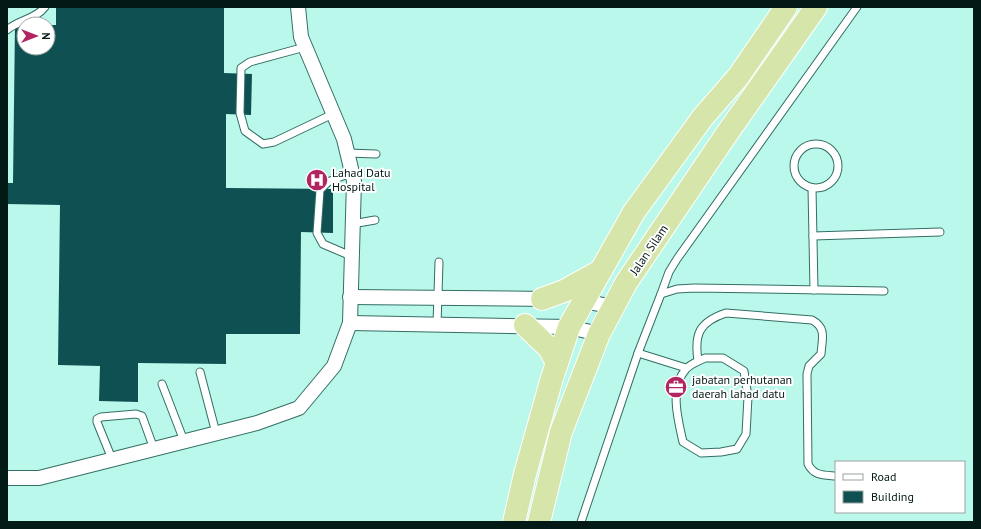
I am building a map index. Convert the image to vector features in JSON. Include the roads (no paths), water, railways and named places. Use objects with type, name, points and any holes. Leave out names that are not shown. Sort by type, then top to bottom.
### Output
[{"type":"highway","points":[[514,522],[525,474],[557,362],[569,327],[634,212],[703,117],[738,77],[786,7]]},
{"type":"highway","name":"Jalan Silam","points":[[538,522],[561,432],[599,334],[626,283],[706,164],[816,7]]},
{"type":"highway","points":[[542,299],[564,291],[600,272]]},
{"type":"highway","points":[[525,326],[549,348],[557,362]]},
{"type":"street","points":[[7,478],[39,478],[257,423],[299,408],[334,366],[350,323],[354,181],[344,139],[301,37],[298,7]]},
{"type":"street","points":[[350,297],[585,300],[614,306]]},
{"type":"street","points":[[350,323],[569,327],[599,334]]},
{"type":"lane","points":[[7,30],[14,23],[32,16],[45,7]]},
{"type":"lane","points":[[582,522],[638,353],[669,272],[856,7]]},
{"type":"lane","points":[[305,47],[250,62],[241,68],[240,113],[245,131],[263,144],[274,142],[333,114]]},
{"type":"lane","points":[[813,143],[821,144],[834,152],[839,167],[833,181],[827,186],[812,188],[799,181],[794,167],[795,159],[799,151],[805,146],[813,143]]},
{"type":"lane","points":[[347,153],[376,154]]},
{"type":"lane","points":[[351,256],[323,244],[318,233],[320,190],[328,182],[352,172]]},
{"type":"lane","points":[[812,188],[814,290]]},
{"type":"lane","points":[[352,224],[375,220]]},
{"type":"lane","points":[[813,236],[940,232]]},
{"type":"lane","points":[[437,325],[439,262]]},
{"type":"lane","points":[[661,294],[677,289],[694,288],[884,291]]},
{"type":"lane","points":[[698,361],[696,349],[697,336],[713,318],[726,313],[812,320],[820,324],[822,329],[821,354],[809,366],[807,374],[808,464],[812,471],[817,474],[835,476]]},
{"type":"lane","points":[[638,353],[686,368]]},
{"type":"lane","points":[[705,358],[723,358],[744,371],[748,397],[746,434],[737,449],[721,452],[701,453],[683,442],[677,418],[677,387],[686,368],[705,358]]},
{"type":"lane","points":[[200,372],[216,433]]},
{"type":"lane","points":[[162,384],[184,441]]},
{"type":"lane","points":[[112,459],[97,422],[97,419],[101,416],[136,414],[142,416],[154,449]]},
{"type":"place","name":"Lahad Datu Hospital","points":[[317,180]]},
{"type":"place","name":"jabatan perhutanan daerah lahad datu","points":[[676,387]]}]
